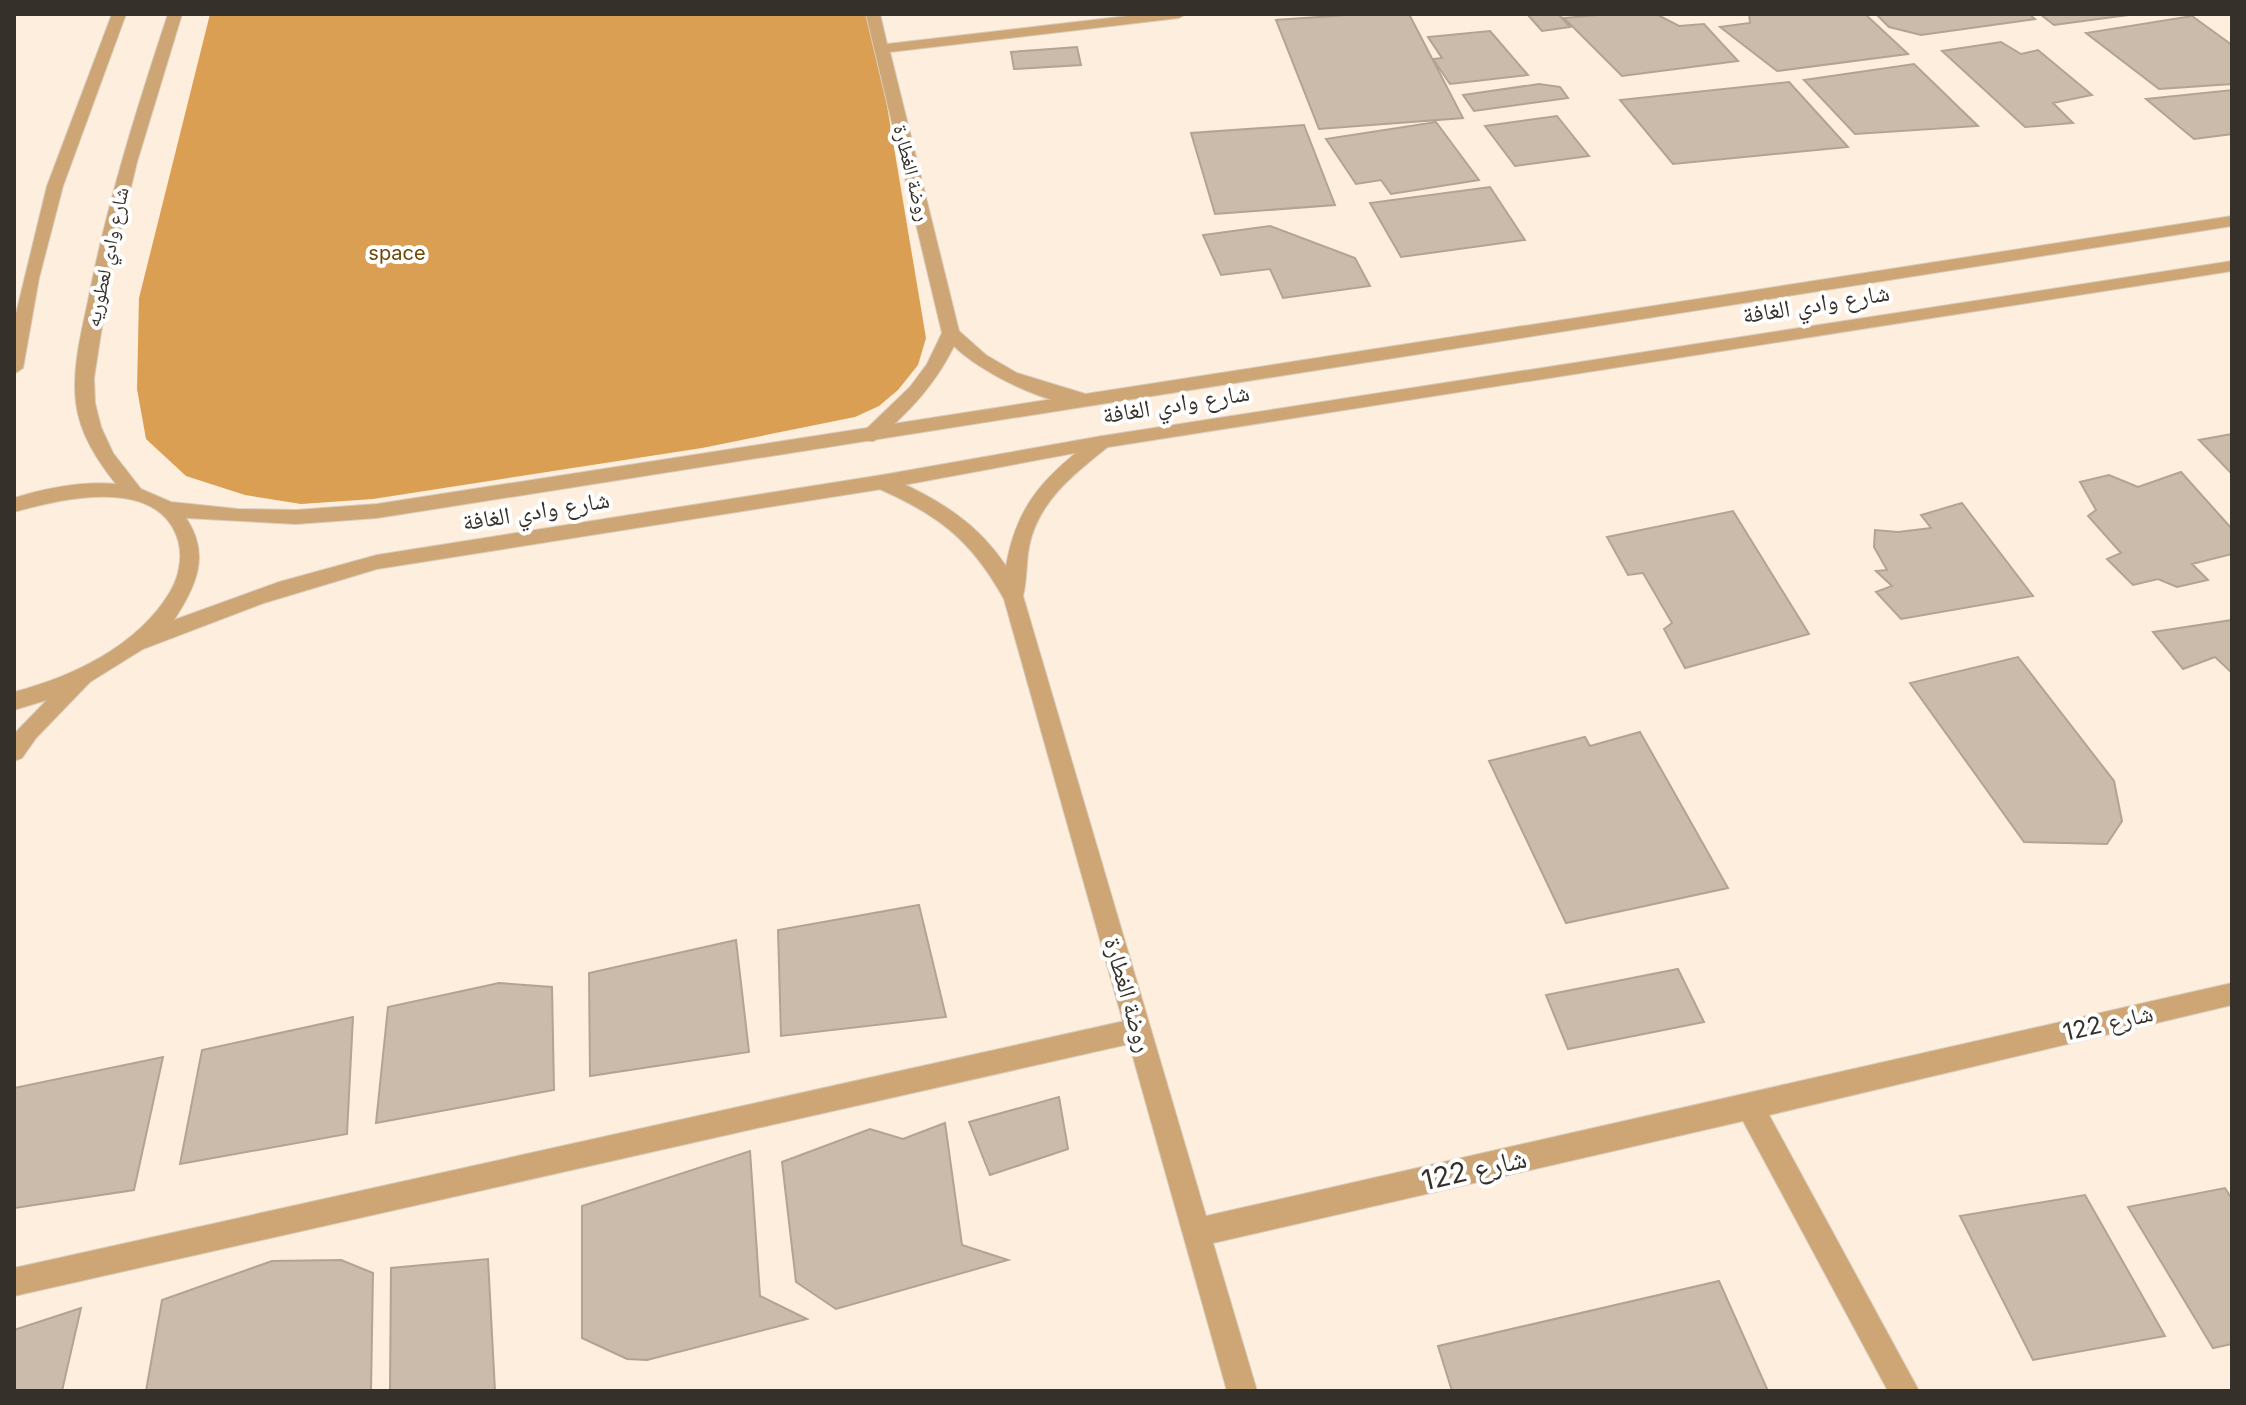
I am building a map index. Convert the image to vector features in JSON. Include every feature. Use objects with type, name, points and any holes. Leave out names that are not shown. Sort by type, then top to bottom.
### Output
[{"type":"street","points":[[14,368],[31,278],[55,186],[119,14]]},
{"type":"street","name":"شارع وادي لعطوريه","points":[[134,493],[104,456],[87,415],[85,365],[105,250],[127,165],[175,14]]},
{"type":"street","name":"روضة الغطارة","points":[[873,14],[951,333]]},
{"type":"street","points":[[881,49],[1170,15]]},
{"type":"street","name":"شارع وادي الغافة","points":[[134,493],[169,509],[238,516],[296,517],[377,511],[867,437],[1082,399],[2232,221]]},
{"type":"street","name":"شارع وادي الغافة","points":[[139,642],[236,602],[302,580],[377,562],[882,482],[1102,442],[2232,266]]},
{"type":"street","points":[[867,437],[892,417],[930,376],[951,333],[973,356],[1003,375],[1039,390],[1082,399]]},
{"type":"street","name":"روضة الغطارة","points":[[1014,599],[1015,553],[1031,510],[1061,472],[1102,442]]},
{"type":"street","name":"روضة الغطارة","points":[[882,482],[927,501],[965,528],[994,561],[1014,599],[1242,1391]]},
{"type":"street","points":[[14,505],[38,497],[89,489],[134,493]]},
{"type":"street","points":[[14,701],[35,697],[89,674],[139,642],[174,604],[190,567],[188,534],[169,509]]},
{"type":"street","points":[[14,752],[28,732],[89,674]]},
{"type":"street","name":"شارع 122","points":[[1198,1232],[2232,994]]},
{"type":"street","points":[[14,1282],[1138,1030]]},
{"type":"street","points":[[1750,1107],[1904,1391]]},
{"type":"green space","name":"space","points":[[210,14],[867,14],[880,64],[926,338],[918,365],[898,390],[879,406],[855,417],[702,448],[373,499],[301,504],[245,495],[186,476],[146,439],[137,389],[139,298]]},
{"type":"building","points":[[1409,14],[1463,118],[1319,129],[1276,20]]},
{"type":"building","points":[[1527,14],[1568,14],[1560,16],[1570,27],[1542,31]]},
{"type":"building","points":[[1656,14],[1679,26],[1704,24],[1738,61],[1622,76],[1564,18]]},
{"type":"building","points":[[1749,14],[1865,14],[1908,54],[1777,71],[1720,27],[1750,23]]},
{"type":"building","points":[[1876,14],[2029,14],[2035,19],[1921,35],[1889,27]]},
{"type":"building","points":[[2040,14],[2136,14],[2054,25]]},
{"type":"building","points":[[2192,16],[2232,45],[2232,84],[2159,89],[2086,33]]},
{"type":"building","points":[[1490,31],[1528,75],[1450,84],[1433,59],[1442,58],[1428,37]]},
{"type":"building","points":[[2001,42],[2021,54],[2038,50],[2092,95],[2053,103],[2073,123],[2025,127],[1942,51]]},
{"type":"building","points":[[1077,47],[1081,65],[1014,69],[1011,52]]},
{"type":"building","points":[[1914,64],[1978,126],[1855,134],[1804,80]]},
{"type":"building","points":[[1789,82],[1848,147],[1673,164],[1620,100]]},
{"type":"building","points":[[1539,84],[1560,87],[1568,98],[1474,111],[1463,95]]},
{"type":"building","points":[[2232,90],[2232,134],[2194,139],[2146,99]]},
{"type":"building","points":[[1557,116],[1589,156],[1515,166],[1485,126]]},
{"type":"building","points":[[1436,122],[1479,180],[1391,194],[1381,180],[1356,184],[1326,139]]},
{"type":"building","points":[[1304,125],[1335,205],[1215,214],[1191,133]]},
{"type":"building","points":[[1490,187],[1525,240],[1401,257],[1370,203]]},
{"type":"building","points":[[1270,226],[1355,258],[1370,286],[1283,298],[1270,269],[1221,275],[1203,235]]},
{"type":"building","points":[[2232,434],[2232,474],[2199,440]]},
{"type":"building","points":[[2181,472],[2232,529],[2232,554],[2192,564],[2208,580],[2177,587],[2158,579],[2133,585],[2107,559],[2121,553],[2088,516],[2096,510],[2080,482],[2109,475],[2138,487]]},
{"type":"building","points":[[1962,503],[2033,596],[1901,619],[1876,592],[1892,586],[1876,571],[1887,570],[1874,547],[1875,530],[1898,532],[1931,528],[1921,515]]},
{"type":"building","points":[[1733,511],[1809,634],[1685,668],[1664,629],[1672,623],[1643,573],[1628,575],[1607,537]]},
{"type":"building","points":[[2232,620],[2232,673],[2215,657],[2183,669],[2153,632]]},
{"type":"building","points":[[2018,657],[2114,781],[2122,821],[2107,844],[2024,842],[1910,683]]},
{"type":"building","points":[[1640,732],[1728,888],[1566,923],[1489,761],[1585,737],[1590,746]]},
{"type":"building","points":[[919,905],[946,1017],[781,1036],[778,930]]},
{"type":"building","points":[[736,940],[749,1052],[590,1076],[589,973]]},
{"type":"building","points":[[1678,969],[1704,1022],[1568,1049],[1546,995]]},
{"type":"building","points":[[499,983],[552,987],[554,1090],[376,1123],[388,1007]]},
{"type":"building","points":[[353,1017],[347,1134],[180,1164],[202,1050]]},
{"type":"building","points":[[163,1057],[134,1190],[14,1208],[14,1088]]},
{"type":"building","points":[[1059,1097],[1068,1149],[990,1175],[969,1122]]},
{"type":"building","points":[[945,1123],[962,1245],[1008,1260],[836,1309],[796,1282],[782,1162],[870,1129],[903,1139]]},
{"type":"building","points":[[750,1151],[760,1296],[807,1319],[647,1360],[627,1359],[582,1338],[582,1206]]},
{"type":"building","points":[[2225,1188],[2232,1199],[2232,1344],[2213,1348],[2128,1207]]},
{"type":"building","points":[[2085,1195],[2165,1336],[2033,1360],[1960,1216]]},
{"type":"building","points":[[488,1259],[495,1391],[390,1391],[391,1268]]},
{"type":"building","points":[[341,1260],[373,1273],[371,1391],[146,1391],[162,1300],[272,1261]]},
{"type":"building","points":[[1719,1281],[1768,1391],[1452,1391],[1438,1346]]},
{"type":"building","points":[[81,1308],[62,1391],[14,1391],[14,1330]]}]
